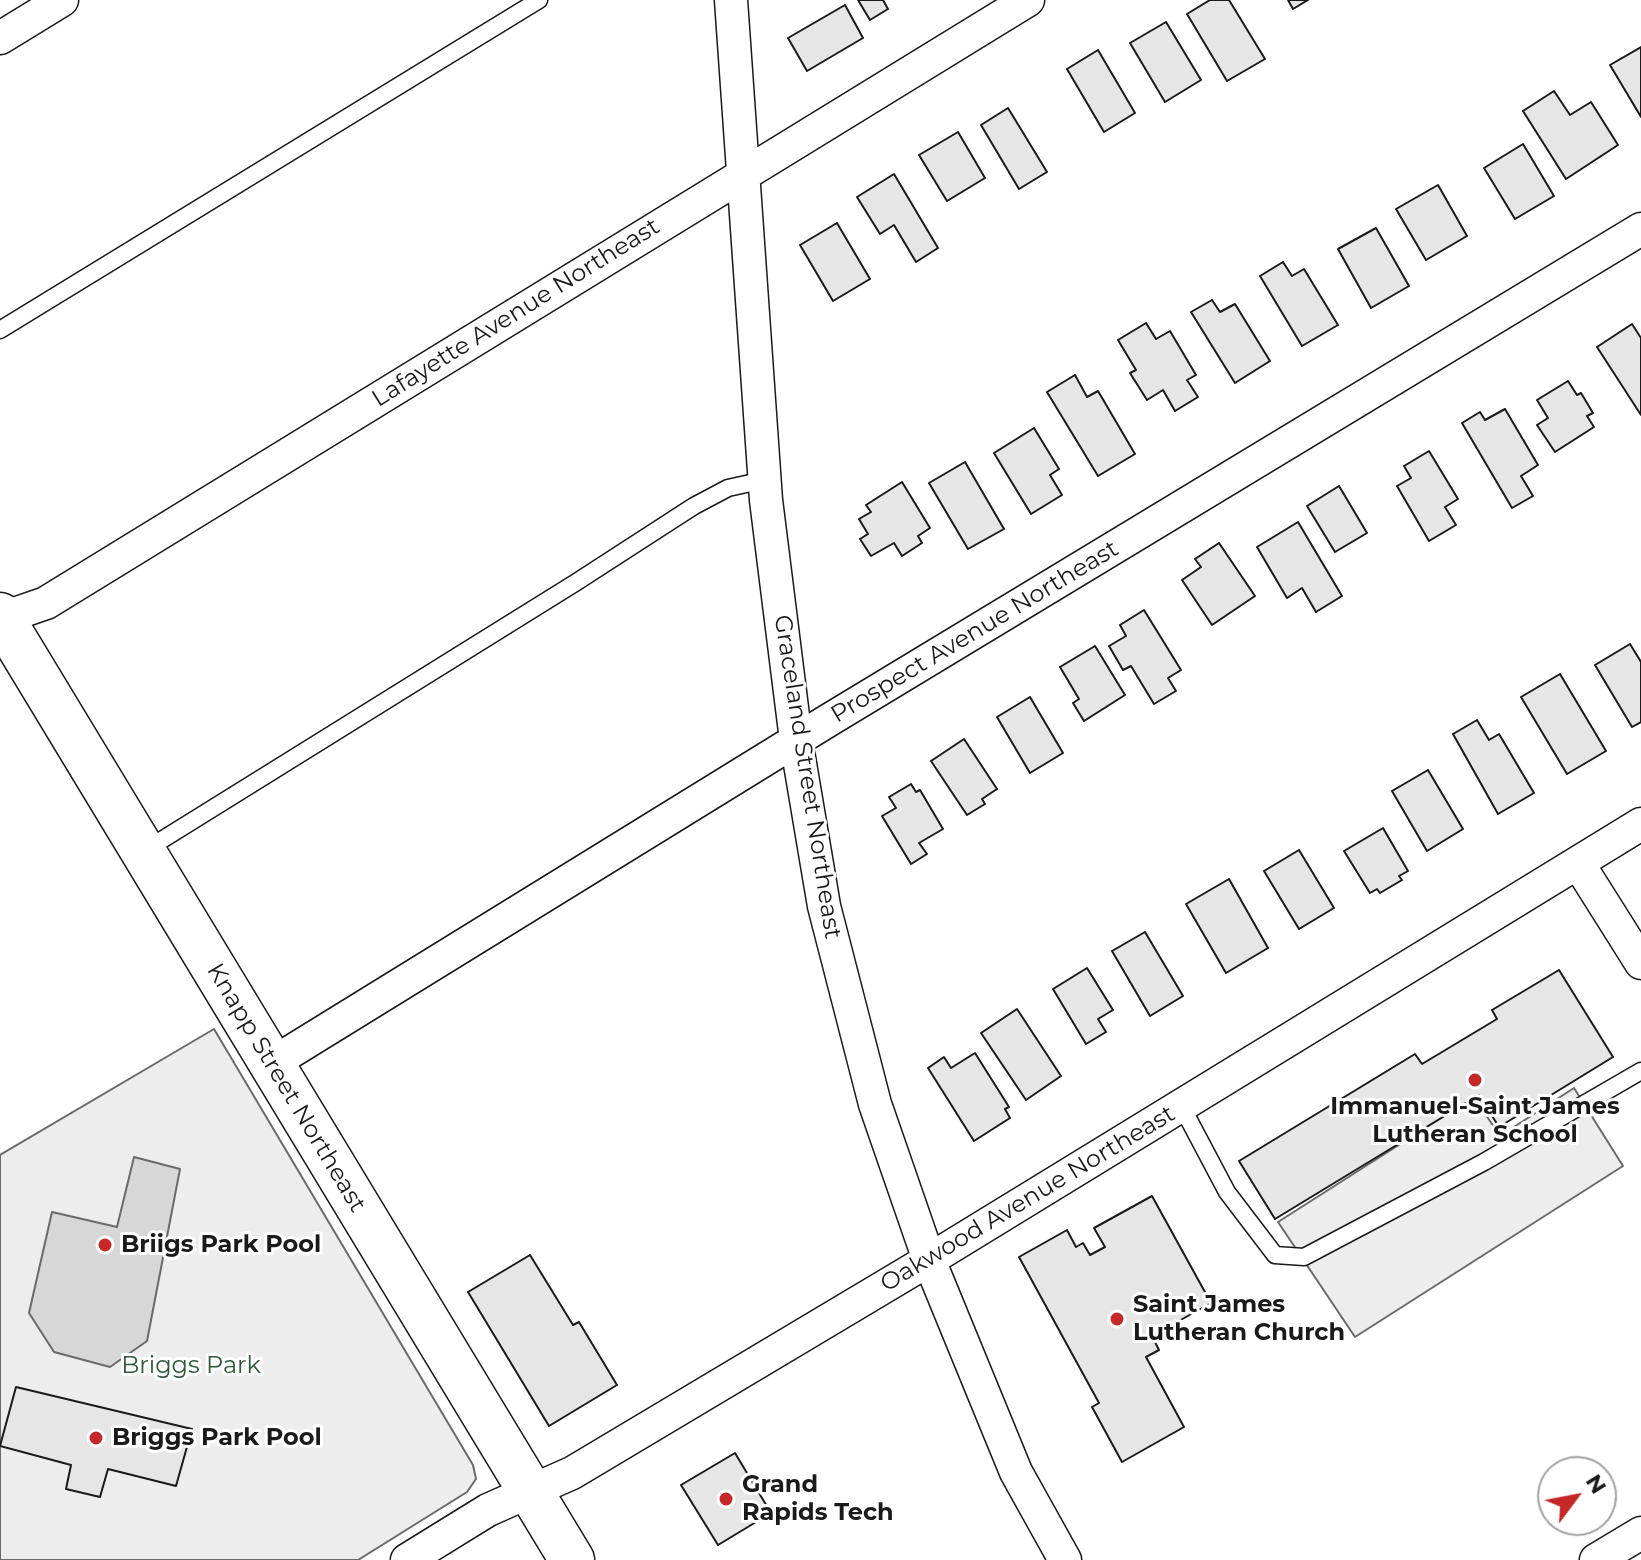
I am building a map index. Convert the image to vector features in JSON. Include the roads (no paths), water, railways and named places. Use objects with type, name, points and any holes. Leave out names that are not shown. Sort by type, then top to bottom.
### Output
[{"type":"street","points":[[0,38],[62,0]]},
{"type":"street","name":"Graceland Street Northeast","points":[[731,0],[764,480],[796,740],[824,906],[875,1104],[929,1260],[1016,1472],[1065,1560]]},
{"type":"street","name":"Lafayette Avenue Northeast","points":[[1,617],[46,603],[1028,0]]},
{"type":"street","name":"Prospect Avenue Northeast","points":[[271,1064],[796,740],[1641,229]]},
{"type":"street","name":"Knapp Street Northeast","points":[[1,617],[572,1560]]},
{"type":"street","name":"Oakwood Avenue Northeast","points":[[407,1560],[488,1510],[572,1473],[929,1260],[1641,824]]},
{"type":"street","points":[[1578,863],[1641,963]]},
{"type":"street","points":[[1596,1560],[1641,1533]]},
{"type":"lane","points":[[0,330],[539,0]]},
{"type":"lane","points":[[142,852],[694,506],[728,488],[764,480]]},
{"type":"lane","points":[[1181,1105],[1227,1192],[1275,1255],[1304,1257],[1484,1162],[1641,1071]]},
{"type":"place","name":"Immanuel-Saint James Lutheran School","points":[[1475,1080]]},
{"type":"place","name":"Briigs Park Pool","points":[[105,1245]]},
{"type":"place","name":"Saint James Lutheran Church","points":[[1117,1319]]},
{"type":"place","name":"Briggs Park Pool","points":[[96,1438]]},
{"type":"place","name":"Grand Rapids Tech","points":[[726,1499]]},
{"type":"park label","name":"Briggs Park","points":[[191,1366]]}]
